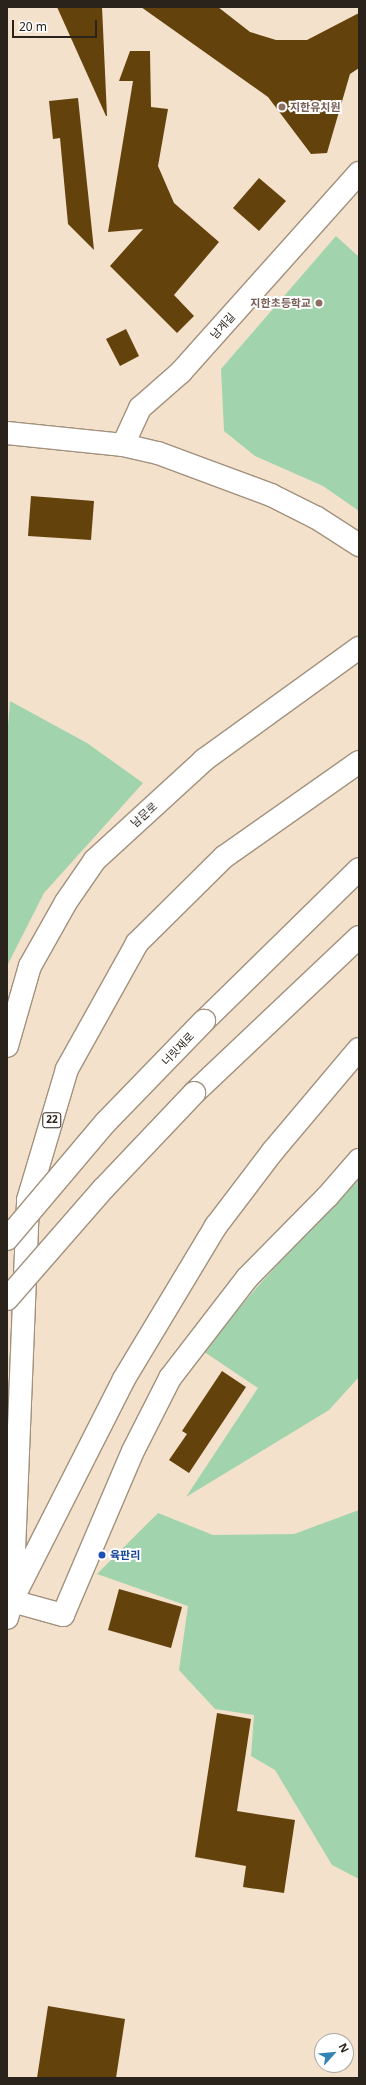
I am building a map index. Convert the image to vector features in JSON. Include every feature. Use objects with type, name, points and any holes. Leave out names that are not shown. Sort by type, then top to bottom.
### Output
[{"type":"main road","name":"남계길","points":[[123,445],[140,408],[181,372],[359,173]]},
{"type":"main road","points":[[7,433],[123,445],[158,453],[271,495],[317,518],[359,545]]},
{"type":"main road","name":"남문로","points":[[7,1046],[30,966],[66,902],[95,860],[204,760],[359,648]]},
{"type":"main road","name":"22","points":[[9,1604],[28,1200],[67,1069],[137,943],[224,857],[359,762]]},
{"type":"main road","name":"너릿재로","points":[[7,1239],[106,1122],[204,1021],[359,869]]},
{"type":"main road","points":[[7,1299],[104,1188],[194,1093],[359,937]]},
{"type":"main road","points":[[359,1048],[272,1151],[216,1226],[124,1379],[9,1604],[64,1615],[132,1451],[170,1378],[247,1278],[327,1197],[359,1160]]},
{"type":"green space","name":"지한초등학교","points":[[336,236],[359,257],[359,511],[323,486],[255,456],[224,431],[221,369]]},
{"type":"green space","points":[[10,701],[87,743],[143,783],[44,893],[7,966],[7,739]]},
{"type":"green space","points":[[359,1177],[359,1377],[329,1410],[186,1497],[258,1388],[203,1351],[257,1287]]},
{"type":"green space","points":[[359,1510],[359,1879],[332,1865],[275,1770],[251,1756],[254,1715],[215,1709],[179,1670],[188,1606],[97,1574],[158,1513],[213,1535],[294,1534]]},
{"type":"building","points":[[57,7],[102,7],[107,116],[106,116]]},
{"type":"building","points":[[141,7],[218,7],[250,32],[276,40],[307,40],[359,13],[359,68],[350,74],[327,153],[311,154],[268,97]]},
{"type":"building","points":[[130,51],[150,51],[151,107],[168,109],[158,166],[174,203],[219,242],[174,295],[194,316],[177,333],[110,266],[143,229],[108,232],[133,81],[119,81]]},
{"type":"building","points":[[78,98],[94,250],[68,224],[60,138],[53,139],[49,101]]},
{"type":"building","points":[[259,178],[286,201],[259,231],[233,208]]},
{"type":"building","points":[[126,329],[139,356],[120,366],[106,339]]},
{"type":"building","points":[[31,496],[94,501],[91,540],[28,536]]},
{"type":"building","points":[[222,1371],[246,1387],[189,1473],[169,1460],[187,1434],[182,1431]]},
{"type":"building","points":[[119,1589],[182,1607],[171,1648],[108,1630]]},
{"type":"building","points":[[217,1713],[251,1719],[237,1811],[295,1820],[284,1893],[243,1887],[246,1866],[195,1857]]},
{"type":"building","points":[[48,2006],[125,2019],[116,2078],[37,2078]]},
{"type":"place","name":"지한유치원","points":[[282,107]]},
{"type":"place","name":"지한초등학교","points":[[319,303]]},
{"type":"place","name":"육판리","points":[[102,1555]]}]
